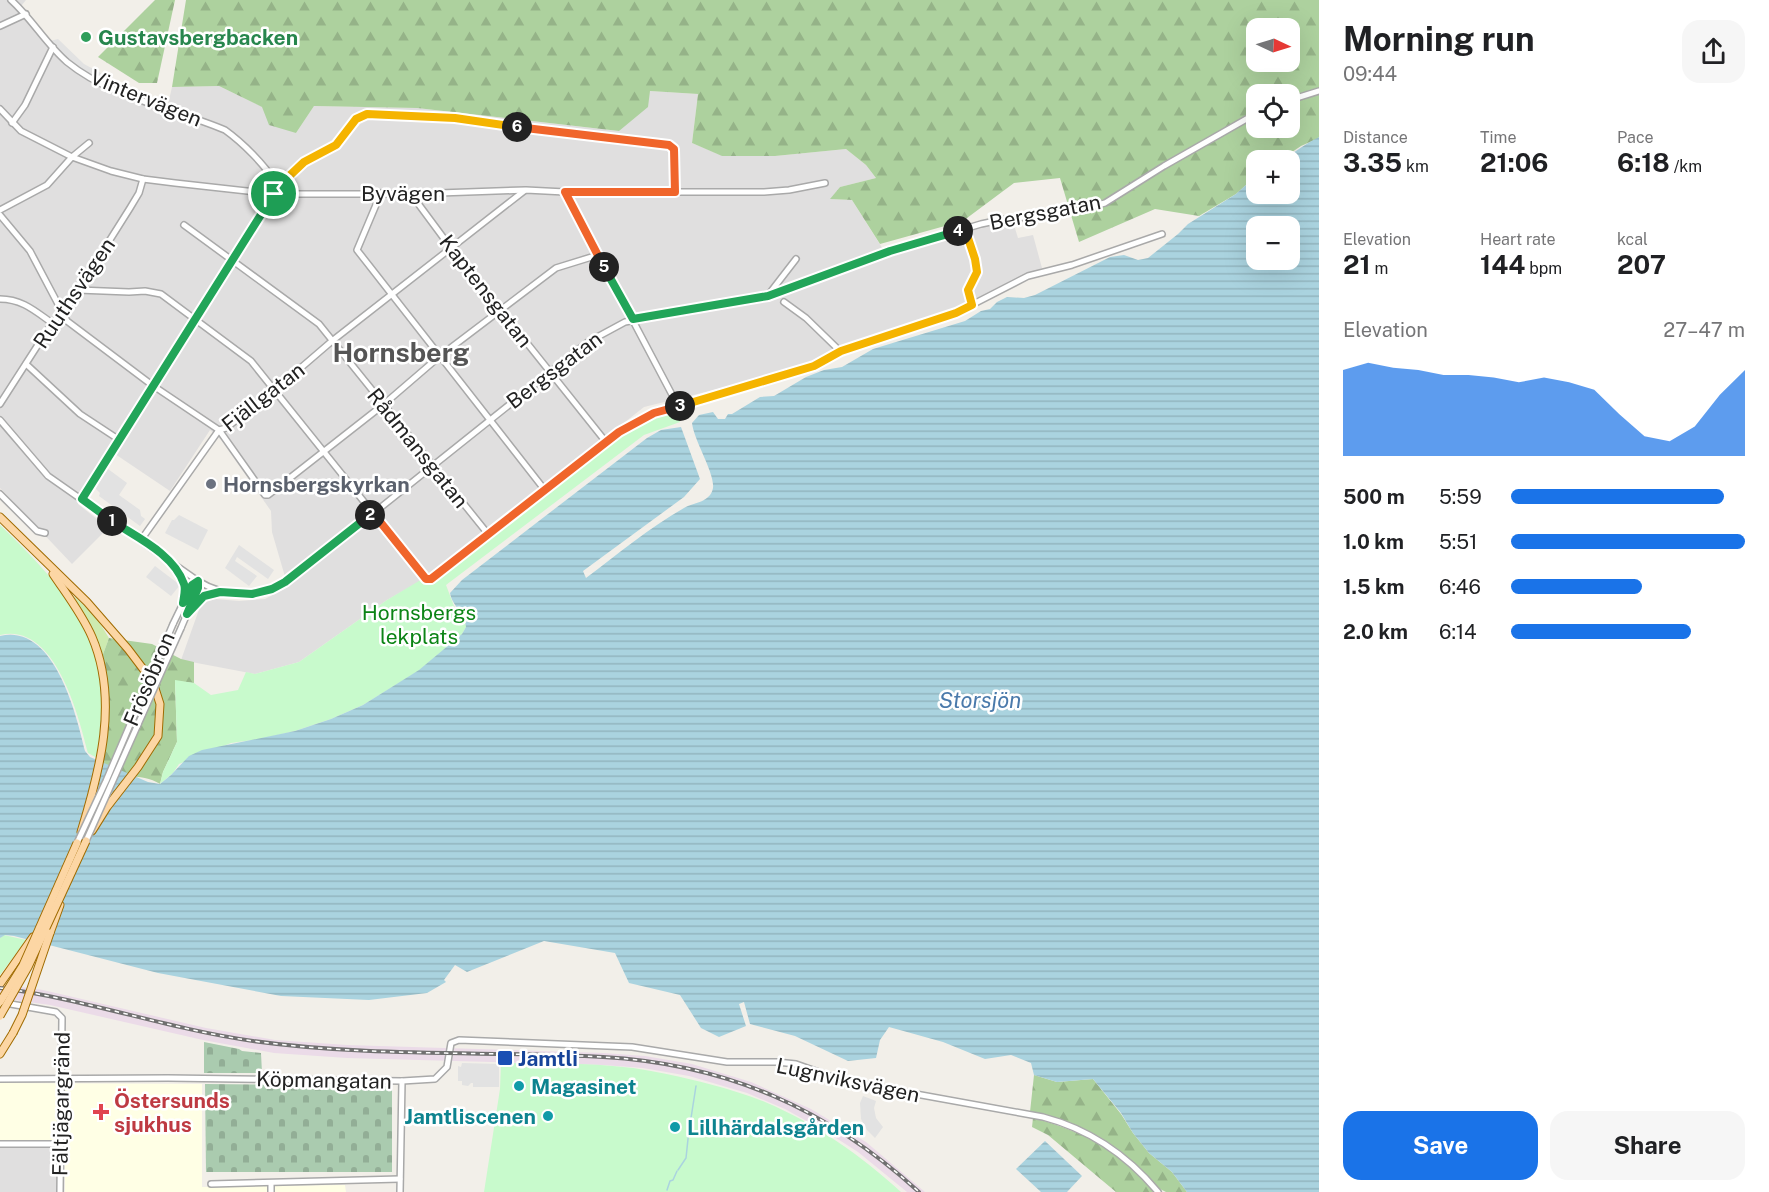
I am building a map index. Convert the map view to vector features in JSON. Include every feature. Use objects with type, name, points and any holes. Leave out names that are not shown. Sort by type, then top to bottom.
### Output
[{"type":"main road","points":[[0,517],[45,562]]},
{"type":"main road","name":"Frösöbron","points":[[0,1016],[18,988],[65,891],[86,841],[107,807],[138,767],[158,736],[160,704],[153,682],[87,602],[45,562]]},
{"type":"main road","name":"Frösöbron","points":[[0,1002],[22,965],[77,843],[102,751],[105,718],[104,687],[96,648],[80,614],[45,562]]},
{"type":"main road","points":[[0,1054],[22,1015],[65,891]]},
{"type":"main road","points":[[0,984],[41,924]]},
{"type":"main road","points":[[0,1045],[13,1033]]},
{"type":"street","name":"Vintervägen","points":[[11,0],[65,60],[82,73],[110,87],[225,130],[239,140],[270,173],[276,183],[274,194]]},
{"type":"street","points":[[0,26],[26,14]]},
{"type":"street","points":[[12,123],[25,105],[53,47]]},
{"type":"street","points":[[1300,97],[1319,90]]},
{"type":"street","name":"Byvägen","points":[[0,109],[21,131],[72,157],[111,171],[143,179],[274,194],[411,194],[526,190],[565,192],[773,191],[825,183]]},
{"type":"street","points":[[82,499],[274,194],[304,162],[336,145],[356,119],[367,114],[455,118],[669,145],[676,152],[675,192]]},
{"type":"street","name":"Bergsgatan","points":[[0,420],[48,476],[198,581],[220,592],[252,594],[272,589],[285,582],[594,337],[633,319],[768,296],[890,251],[1000,219],[1076,211],[1105,203],[1246,119]]},
{"type":"street","points":[[0,210],[47,185],[72,157],[89,143]]},
{"type":"street","name":"Ruuthsvägen","points":[[0,404],[52,323],[67,308],[139,193],[143,179]]},
{"type":"street","name":"Fjällgatan","points":[[141,540],[219,430],[226,428],[275,390],[332,341],[526,190]]},
{"type":"street","points":[[565,192],[678,406]]},
{"type":"street","points":[[381,193],[357,250],[544,489]]},
{"type":"street","name":"Kaptensgatan","points":[[411,194],[451,248],[606,442]]},
{"type":"street","points":[[0,216],[30,251],[67,321],[152,385],[219,430],[265,495],[271,493],[324,452],[440,356],[556,268],[598,255]]},
{"type":"street","name":"Rådmansgatan","points":[[183,225],[319,324],[488,534]]},
{"type":"street","points":[[965,229],[977,272],[968,290],[972,305]]},
{"type":"street","points":[[78,290],[145,291],[161,294],[251,361],[426,579],[431,579],[544,489],[638,420],[658,411],[814,366],[841,351],[956,313],[1028,276],[1072,265],[1162,234]]},
{"type":"street","points":[[768,296],[796,259]]},
{"type":"street","points":[[0,300],[11,299],[22,302],[52,323]]},
{"type":"street","points":[[784,302],[816,327],[841,351]]},
{"type":"street","points":[[26,364],[81,414],[118,439]]},
{"type":"street","points":[[0,494],[38,531],[45,533]]},
{"type":"street","points":[[168,559],[183,581],[185,587],[183,603]]},
{"type":"street","name":"Frösöbron","points":[[77,843],[173,624],[192,585],[198,581]]},
{"type":"street","name":"Frösöbron","points":[[86,841],[181,628],[198,588],[198,581]]},
{"type":"street","points":[[187,614],[200,598],[220,592]]},
{"type":"street","name":"Fältjägargränd","points":[[0,1002],[56,1012],[61,1016],[60,1192]]},
{"type":"street","name":"Lugnviksvägen","points":[[450,1052],[451,1043],[459,1040],[632,1047],[727,1062],[796,1064],[844,1081],[1066,1123],[1106,1144],[1130,1163],[1158,1192]]},
{"type":"street","name":"Köpmangatan","points":[[0,1079],[179,1078],[402,1081],[435,1079],[447,1067],[450,1052]]},
{"type":"street","points":[[400,1192],[402,1081]]},
{"type":"street","points":[[0,1144],[61,1144]]},
{"type":"street","points":[[211,1184],[400,1179]]},
{"type":"street","points":[[271,1183],[271,1192]]},
{"type":"shaded area","points":[[0,0],[26,0],[17,11],[84,76],[167,109],[172,87],[219,86],[263,107],[296,133],[314,106],[417,108],[619,131],[650,91],[698,94],[692,143],[723,156],[775,156],[846,149],[866,165],[876,178],[840,187],[831,199],[852,200],[886,254],[997,223],[1013,222],[1018,238],[1033,235],[1042,268],[964,304],[775,375],[644,407],[433,574],[387,600],[299,662],[255,674],[181,660],[201,604],[215,599],[239,601],[265,599],[288,587],[272,532],[271,511],[221,440],[210,430],[170,491],[115,454],[78,504],[108,528],[72,564],[0,488]]},
{"type":"shaded area","points":[[58,39],[84,64],[112,79],[140,90],[139,95],[111,85],[82,70],[50,41]]},
{"type":"shaded area","points":[[108,469],[127,483],[119,495],[140,510],[141,516],[145,519],[140,526],[99,496],[100,493],[96,489],[97,481],[103,471],[106,472]]},
{"type":"shaded area","points":[[179,515],[208,530],[198,550],[165,533],[172,520]]},
{"type":"shaded area","points":[[239,545],[274,570],[268,579],[237,557],[235,561],[257,576],[249,586],[225,568]]},
{"type":"shaded area","points":[[155,566],[180,585],[171,596],[146,577]]},
{"type":"shaded area","points":[[0,984],[43,990],[206,1028],[275,1040],[347,1045],[603,1053],[645,1056],[692,1064],[751,1082],[811,1109],[866,1142],[925,1192],[907,1192],[858,1152],[785,1109],[747,1093],[689,1076],[643,1068],[603,1065],[347,1058],[274,1053],[203,1040],[50,1005],[0,998]]},
{"type":"shaded area","points":[[462,1063],[499,1064],[499,1087],[473,1087],[473,1083],[468,1086],[462,1085],[462,1081],[458,1081],[458,1066],[461,1067]]},
{"type":"shaded area","name":"Östersunds sjukhus","points":[[0,1083],[202,1084],[202,1187],[345,1185],[346,1192],[65,1192],[65,1141],[0,1142]]},
{"type":"shaded area","points":[[863,1096],[876,1101],[874,1108],[876,1118],[883,1127],[875,1138],[861,1119],[860,1103]]},
{"type":"shaded area","points":[[59,1141],[59,1192],[0,1192],[0,1142]]},
{"type":"green space","points":[[155,0],[175,0],[157,83],[139,83],[98,57]]},
{"type":"green space","points":[[186,0],[1319,0],[1319,138],[1295,150],[1246,150],[1246,185],[1236,194],[1199,216],[1155,209],[1079,242],[1060,178],[1014,183],[963,221],[880,244],[852,200],[830,199],[840,187],[876,178],[866,165],[846,149],[775,156],[722,156],[692,143],[698,94],[650,91],[648,107],[619,131],[417,108],[314,106],[296,133],[269,125],[262,107],[219,86],[172,87]]},
{"type":"green space","name":"Hornsbergs lekplats","points":[[678,406],[680,422],[644,435],[446,585],[454,606],[465,619],[466,627],[462,634],[420,670],[363,705],[331,719],[295,731],[231,743],[179,764],[173,773],[160,784],[177,742],[175,680],[194,683],[211,695],[238,690],[246,672],[255,674],[299,662],[387,600],[429,575],[431,578],[619,432],[646,417]]},
{"type":"green space","points":[[0,525],[64,594],[87,634],[96,656],[102,689],[102,719],[97,758],[88,753],[70,695],[61,674],[49,656],[36,642],[19,635],[0,635]]},
{"type":"green space","points":[[74,596],[96,617],[109,638],[102,657]]},
{"type":"green space","points":[[109,638],[152,644],[181,659],[194,662],[194,683],[175,681],[177,742],[160,784],[139,777],[100,778],[105,753],[109,695],[102,657]]},
{"type":"green space","points":[[4,935],[26,940],[0,975],[0,938]]},
{"type":"green space","points":[[204,1042],[261,1053],[262,1073],[204,1073]]},
{"type":"green space","name":"Jamtli","points":[[501,1063],[576,1064],[632,1068],[709,1084],[738,1093],[784,1110],[820,1130],[854,1153],[901,1192],[484,1192],[500,1089]]},
{"type":"green space","points":[[1034,1075],[1057,1082],[1093,1079],[1149,1153],[1172,1172],[1187,1192],[1166,1192],[1160,1189],[1132,1160],[1102,1138],[1069,1123],[1030,1112]]},
{"type":"green space","points":[[205,1084],[392,1086],[392,1172],[206,1172]]},
{"type":"green space","points":[[1033,1118],[1069,1129],[1100,1145],[1128,1165],[1154,1192],[1116,1192],[1048,1135],[1032,1127]]},
{"type":"water","name":"Storsjön","points":[[1319,137],[1319,1192],[1187,1192],[1172,1172],[1149,1153],[1121,1113],[1093,1079],[1057,1082],[1034,1075],[1031,1063],[1011,1055],[985,1059],[943,1042],[889,1027],[880,1040],[876,1058],[848,1061],[795,1036],[750,1024],[744,1002],[739,1004],[746,1026],[719,1037],[701,1028],[680,995],[629,983],[615,953],[544,941],[467,972],[455,965],[444,980],[446,982],[427,993],[369,1000],[281,996],[158,973],[14,936],[5,935],[0,938],[0,636],[19,636],[35,643],[48,657],[68,694],[85,751],[90,757],[148,782],[160,784],[189,756],[202,750],[295,731],[331,719],[363,705],[419,670],[462,634],[466,627],[450,593],[462,580],[647,438],[661,430],[681,427],[700,479],[684,497],[583,571],[586,578],[658,524],[684,508],[709,497],[713,482],[692,423],[699,415],[713,412],[718,419],[725,419],[728,414],[732,414],[760,397],[774,396],[806,377],[824,370],[842,367],[873,349],[965,321],[981,311],[990,309],[1007,297],[1024,298],[1035,295],[1110,257],[1124,255],[1138,260],[1148,258],[1188,224],[1236,194],[1246,185],[1246,204],[1300,204],[1300,150],[1298,150]]},
{"type":"water","points":[[1045,1141],[1082,1176],[1067,1192],[1041,1192],[1016,1169]]},
{"type":"waterway","points":[[691,1118],[696,1086]]},
{"type":"waterway","points":[[678,1170],[686,1158],[690,1120]]},
{"type":"waterway","points":[[667,1190],[677,1171]]},
{"type":"railway","points":[[0,988],[64,999],[221,1036],[253,1041],[384,1052],[603,1057],[648,1061],[692,1069],[773,1096],[812,1115],[849,1137],[919,1192]]},
{"type":"place","name":"Gustavsbergbacken","points":[[86,37]]},
{"type":"place","name":"Hornsbergskyrkan","points":[[211,484]]},
{"type":"place","name":"Jamtli","points":[[505,1058]]},
{"type":"place","name":"Magasinet","points":[[519,1086]]},
{"type":"place","name":"Östersunds sjukhus","points":[[101,1112]]},
{"type":"place","name":"Jamtliscenen","points":[[548,1116]]},
{"type":"place","name":"Lillhärdalsgården","points":[[675,1127]]},
{"type":"district","name":"Hornsberg","points":[[401,352]]},
{"type":"route","points":[[367,114],[455,118],[669,145],[674,149],[676,152],[675,192],[565,192],[633,319],[768,296],[906,245],[965,229],[977,272],[968,290],[972,305],[956,313],[841,351],[814,366],[658,411],[638,420],[534,497],[431,579],[426,579],[373,513],[291,579],[272,589],[252,594],[220,592],[204,596],[187,614],[198,588],[198,581],[192,585],[183,603],[185,587],[183,581],[168,559],[82,499],[274,194],[304,162],[336,145],[360,116],[367,114]]}]
